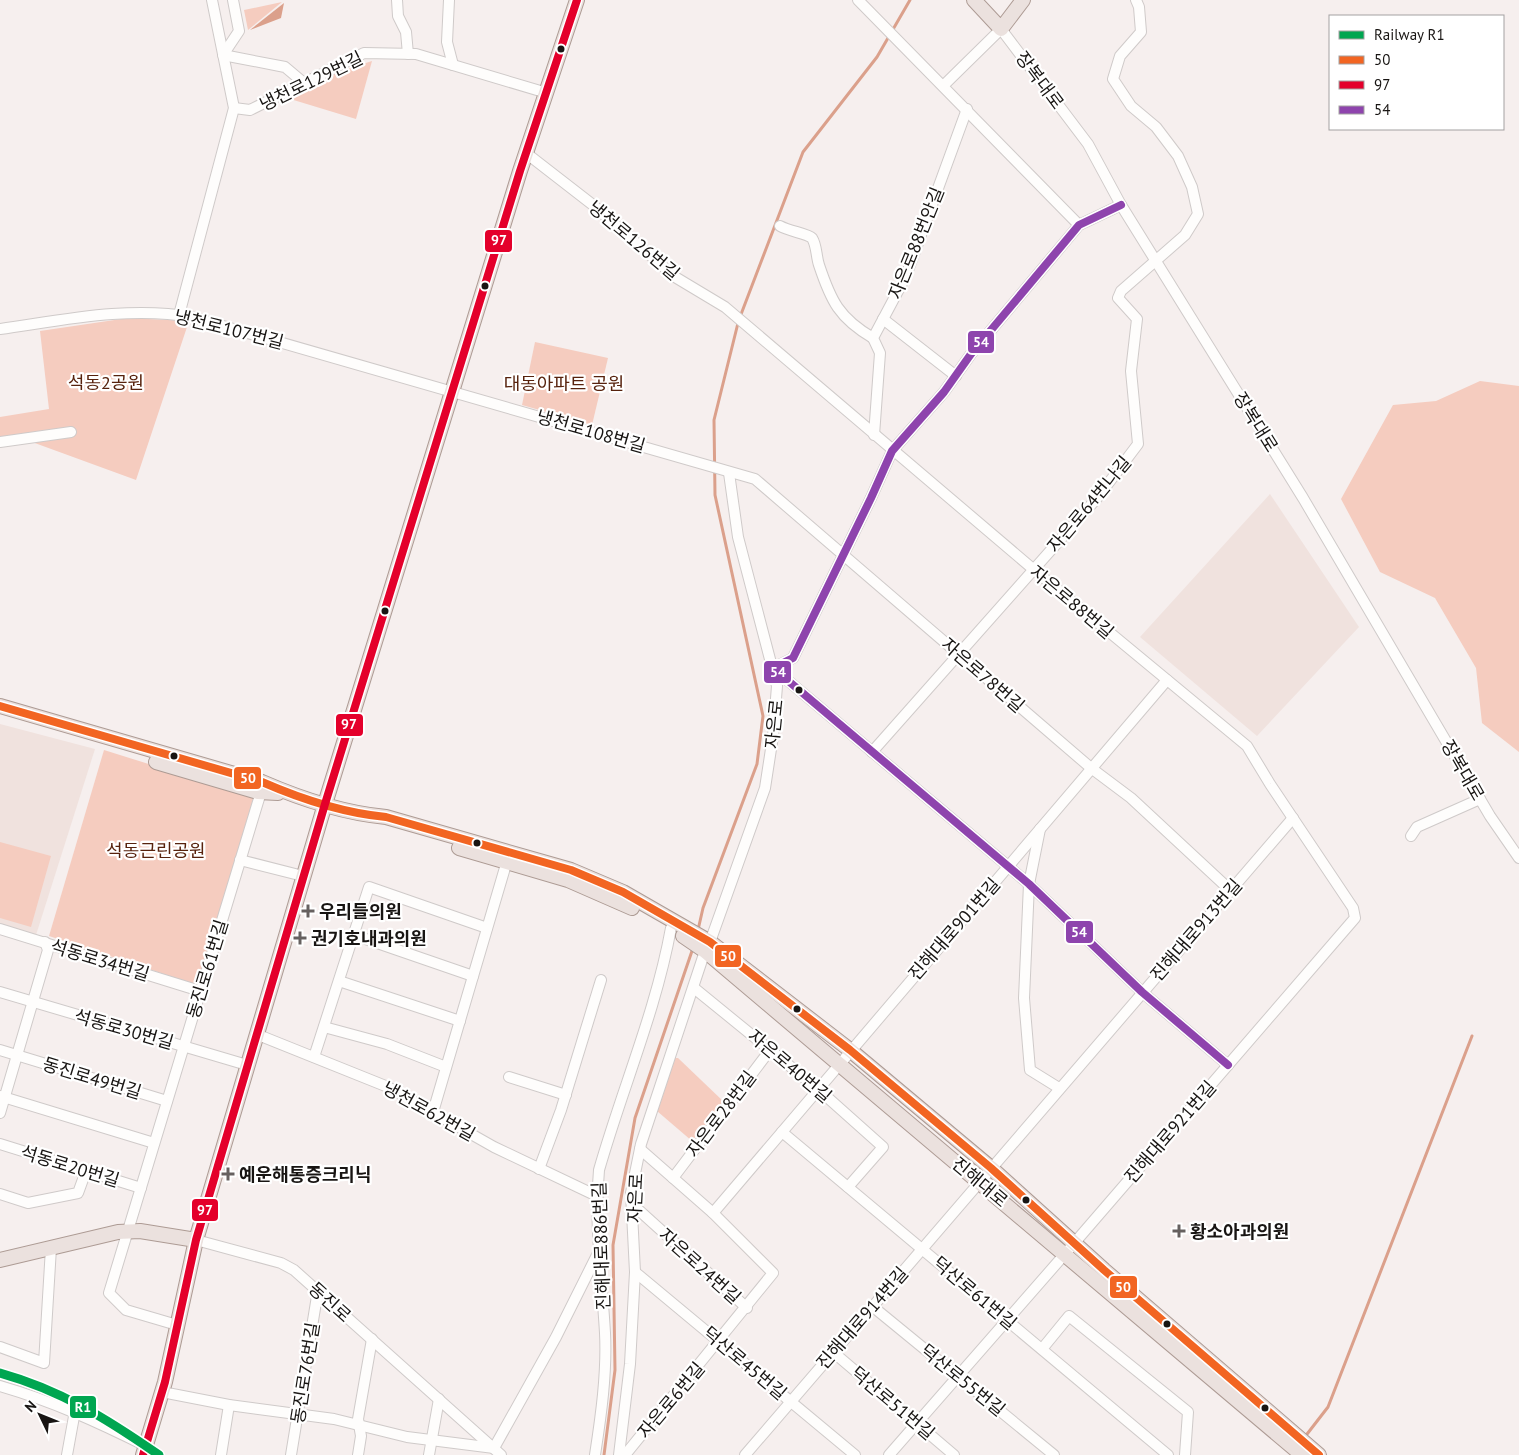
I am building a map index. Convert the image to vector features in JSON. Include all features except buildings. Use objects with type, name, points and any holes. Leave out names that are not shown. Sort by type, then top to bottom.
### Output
[{"type":"main road","points":[[145,1452],[162,1392],[196,1240],[303,876],[526,153],[578,0]]},
{"type":"main road","name":"장복대로","points":[[974,0],[1001,29]]},
{"type":"main road","points":[[1001,29],[1022,0]]},
{"type":"main road","points":[[0,706],[262,782],[288,794],[362,815],[386,818],[571,870],[623,892],[706,946]]},
{"type":"main road","points":[[0,715],[261,792],[288,794]]},
{"type":"main road","points":[[362,815],[386,827],[577,883],[618,900],[671,928],[686,933]]},
{"type":"main road","name":"진해대로","points":[[706,946],[850,1050],[990,1168],[1302,1445]]},
{"type":"main road","name":"진해대로","points":[[706,946],[838,1064],[979,1181],[1064,1255],[1302,1445],[1319,1455]]},
{"type":"main road","name":"동진로","points":[[0,1260],[128,1232],[140,1231],[196,1240]]},
{"type":"street","name":"냉천로129번길","points":[[212,0],[234,108],[250,110],[364,53],[408,54],[453,65],[547,93]]},
{"type":"street","points":[[233,0],[239,31],[223,55],[285,67],[304,83]]},
{"type":"street","points":[[397,0],[398,16],[406,32],[408,54]]},
{"type":"street","points":[[858,0],[944,85],[1079,225]]},
{"type":"street","points":[[1136,0],[1139,7],[1141,32],[1120,56],[1113,79],[1131,106],[1156,127],[1178,156],[1192,187],[1198,214],[1185,235],[1156,262]]},
{"type":"street","points":[[449,4],[446,42],[453,65]]},
{"type":"street","points":[[944,85],[1001,29]]},
{"type":"street","name":"장복대로","points":[[1001,29],[1088,144],[1121,205],[1303,498],[1480,799],[1519,858]]},
{"type":"street","points":[[179,315],[234,108]]},
{"type":"street","name":"자은로88번안길","points":[[873,338],[906,276],[967,109]]},
{"type":"street","name":"냉천로126번길","points":[[526,153],[593,205],[675,277],[734,315],[744,324]]},
{"type":"street","points":[[1121,205],[1079,225],[892,451],[872,498],[793,658],[773,668],[1008,866],[1142,992],[1228,1065]]},
{"type":"street","points":[[780,226],[789,232],[807,234],[812,239],[822,271],[842,316],[856,328],[873,338],[880,353],[874,435]]},
{"type":"street","name":"자은로64번나길","points":[[872,752],[1098,497],[1138,444],[1131,371],[1137,318],[1118,298],[1121,292],[1156,262]]},
{"type":"street","name":"냉천로107번길","points":[[0,329],[115,313],[162,312],[179,315],[452,391]]},
{"type":"street","points":[[883,319],[956,376]]},
{"type":"street","name":"자은로88번길","points":[[744,324],[892,451],[1247,746],[1353,908],[1355,918]]},
{"type":"street","name":"냉천로108번길","points":[[452,391],[729,473]]},
{"type":"street","points":[[0,442],[71,432]]},
{"type":"street","name":"자은로78번길","points":[[729,473],[755,479],[1091,768],[1131,798],[1230,890]]},
{"type":"street","name":"자은로","points":[[619,1455],[630,1364],[635,1272],[631,1193],[640,1149],[694,988],[706,946],[766,788],[773,736],[777,686],[738,537],[729,473]]},
{"type":"street","name":"진해대로901번길","points":[[713,1213],[1167,680]]},
{"type":"street","name":"동진로61번길","points":[[128,1232],[261,792]]},
{"type":"street","points":[[1411,836],[1417,827],[1480,799]]},
{"type":"street","name":"진해대로913번길","points":[[979,1181],[1293,818]]},
{"type":"street","points":[[1040,828],[1028,884],[1024,998],[1030,1070],[1059,1088]]},
{"type":"street","points":[[240,860],[303,876]]},
{"type":"street","points":[[433,1112],[507,861]]},
{"type":"street","points":[[314,1057],[369,887],[487,928]]},
{"type":"street","name":"진해대로921번길","points":[[888,1455],[1075,1243],[1355,918]]},
{"type":"street","name":"진해대로886번길","points":[[595,1455],[600,1419],[605,1335],[599,1273],[597,1196],[599,1170],[654,1001],[665,963],[671,928]]},
{"type":"street","name":"석동로34번길","points":[[0,929],[200,991]]},
{"type":"street","points":[[354,935],[473,976]]},
{"type":"street","points":[[0,1113],[2,1097],[17,1055],[48,950],[45,942]]},
{"type":"street","points":[[539,1169],[549,1147],[601,980]]},
{"type":"street","points":[[339,981],[460,1021]]},
{"type":"street","name":"자은로40번길","points":[[694,988],[818,1089],[883,1147],[848,1187]]},
{"type":"street","name":"석동로30번길","points":[[0,992],[247,1065]]},
{"type":"street","points":[[324,1027],[387,1044],[446,1067]]},
{"type":"street","name":"냉천로62번길","points":[[256,1034],[388,1087],[539,1169],[597,1196]]},
{"type":"street","name":"동진로49번길","points":[[0,1050],[167,1101]]},
{"type":"street","name":"자은로28번길","points":[[673,1178],[770,1050]]},
{"type":"street","points":[[509,1077],[566,1095]]},
{"type":"street","points":[[2,1097],[154,1144]]},
{"type":"street","name":"덕산로61번길","points":[[782,1132],[1168,1455]]},
{"type":"street","name":"석동로20번길","points":[[0,1144],[141,1188]]},
{"type":"street","points":[[640,1149],[713,1213]]},
{"type":"street","points":[[0,1194],[28,1203],[78,1193],[86,1171]]},
{"type":"street","name":"진해대로914번길","points":[[745,1455],[979,1181]]},
{"type":"street","name":"자은로24번길","points":[[632,1204],[747,1308]]},
{"type":"street","name":"자은로6번길","points":[[625,1455],[773,1274],[713,1213]]},
{"type":"street","points":[[128,1232],[109,1292],[126,1310],[177,1325]]},
{"type":"street","name":"동진로","points":[[196,1240],[281,1263],[294,1270],[497,1453]]},
{"type":"street","points":[[0,1347],[44,1363],[51,1248]]},
{"type":"street","points":[[162,1392],[229,1405],[298,1413],[359,1424],[407,1437],[497,1453],[599,1250]]},
{"type":"street","name":"덕산로45번길","points":[[635,1272],[852,1454]]},
{"type":"street","name":"동진로76번길","points":[[291,1455],[318,1290]]},
{"type":"street","name":"덕산로55번길","points":[[872,1306],[1054,1455]]},
{"type":"street","points":[[1042,1350],[1069,1316],[1188,1412],[1185,1455]]},
{"type":"street","points":[[358,1455],[361,1436],[358,1419],[372,1339]]},
{"type":"street","name":"덕산로51번길","points":[[833,1352],[954,1455]]},
{"type":"street","points":[[0,1386],[46,1399],[75,1411],[145,1452]]},
{"type":"street","points":[[429,1455],[439,1400]]},
{"type":"street","points":[[220,1455],[229,1405]]},
{"type":"street","points":[[67,1455],[75,1411]]},
{"type":"shaded area","points":[[284,3],[281,18],[250,30]]},
{"type":"shaded area","points":[[1270,494],[1359,627],[1257,736],[1140,637]]},
{"type":"shaded area","points":[[0,724],[95,749],[36,935],[0,925]]},
{"type":"green space","points":[[282,2],[248,30],[244,10]]},
{"type":"green space","points":[[372,61],[356,119],[287,98],[328,75]]},
{"type":"green space","name":"석동2공원","points":[[128,318],[189,321],[136,480],[32,442],[0,439],[0,417],[49,409],[40,331]]},
{"type":"green space","name":"대동아파트 공원","points":[[535,342],[608,358],[592,425],[522,405]]},
{"type":"green space","points":[[1480,381],[1519,386],[1519,752],[1482,723],[1476,668],[1435,598],[1380,572],[1341,499],[1393,405],[1436,401]]},
{"type":"green space","name":"석동근린공원","points":[[104,750],[254,797],[197,985],[49,936]]},
{"type":"green space","points":[[0,842],[51,856],[31,927],[0,918]]},
{"type":"green space","points":[[675,1058],[678,1058],[724,1102],[692,1141],[657,1111]]},
{"type":"waterway","points":[[740,317],[803,152],[877,57],[910,0]]},
{"type":"waterway","points":[[698,930],[703,908],[757,764],[763,716],[715,495],[714,420],[738,323]]},
{"type":"waterway","points":[[604,1455],[615,1370],[613,1245],[635,1118],[693,948]]},
{"type":"waterway","points":[[1304,1438],[1328,1407],[1472,1036]]},
{"type":"rail line","name":"R1","points":[[0,1373],[43,1388],[83,1407],[121,1429],[159,1455]]},
{"type":"transit line","name":"97","points":[[143,1455],[165,1382],[196,1240],[325,804],[520,171],[577,0]]},
{"type":"transit line","name":"54","points":[[1121,205],[1079,225],[971,354],[944,392],[892,451],[793,658],[773,668],[1029,884],[1142,992],[1228,1065]]},
{"type":"transit line","name":"50","points":[[0,706],[262,782],[322,804],[386,817],[571,870],[623,892],[710,942],[850,1050],[991,1168],[1104,1270],[1319,1455]]},
{"type":"place","name":"우리들의원","points":[[308,911]]},
{"type":"place","name":"권기호내과의원","points":[[300,938]]},
{"type":"place","name":"예운해통증크리닉","points":[[228,1174]]},
{"type":"place","name":"황소아과의원","points":[[1179,1231]]}]
